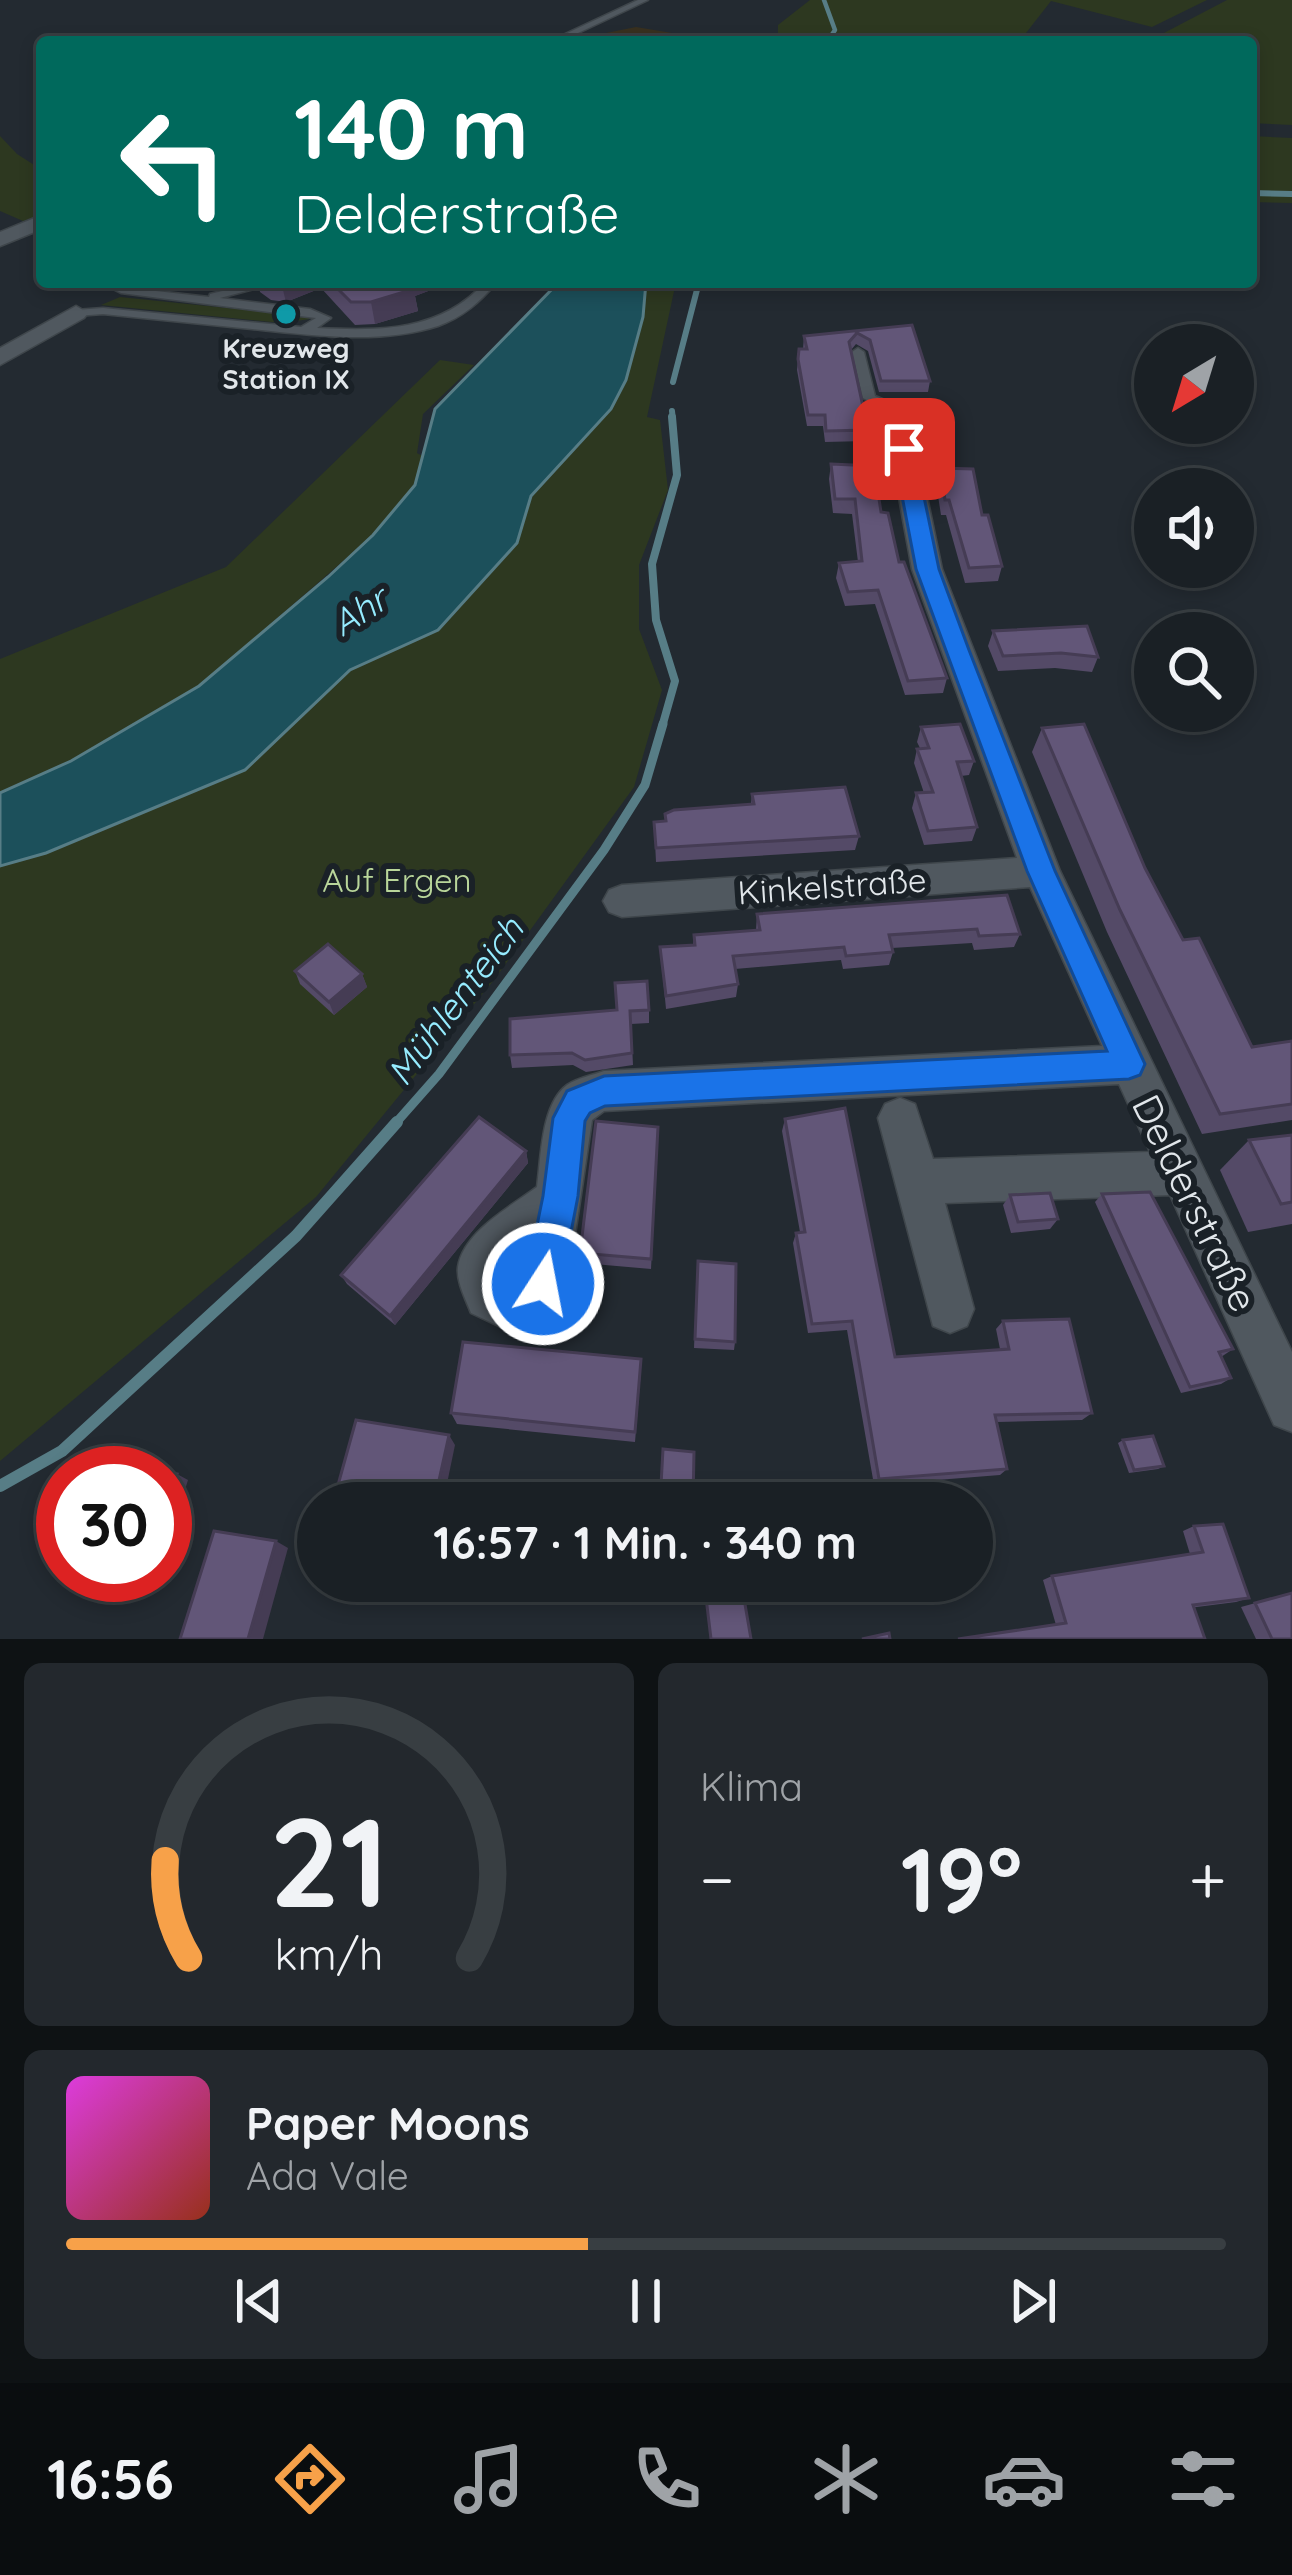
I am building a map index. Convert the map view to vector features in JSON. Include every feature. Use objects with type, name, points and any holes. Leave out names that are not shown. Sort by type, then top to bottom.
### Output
[{"type":"street","points":[[0,240],[36,224]]},
{"type":"street","points":[[0,358],[76,313]]},
{"type":"street","name":"Delderstraße","points":[[896,410],[927,569],[1041,871],[1292,1407]]},
{"type":"street","name":"Kinkelstraße","points":[[622,901],[1041,871]]},
{"type":"street","name":"Delderstraße","points":[[561,1196],[569,1118],[578,1102],[604,1091],[1129,1064]]},
{"type":"street","points":[[900,1118],[950,1309]]},
{"type":"street","points":[[916,1182],[1182,1173]]},
{"type":"lane","points":[[565,36],[644,0]]},
{"type":"lane","points":[[204,300],[251,288]]},
{"type":"lane","points":[[76,313],[104,311],[364,334],[422,326],[478,301],[487,288]]},
{"type":"lane","points":[[121,290],[310,311],[325,318],[303,331]]},
{"type":"lane","points":[[858,352],[869,398],[896,410]]},
{"type":"shaded area","points":[[636,27],[687,36],[591,36]]},
{"type":"green space","points":[[810,0],[1207,0],[1152,27],[1051,1],[1024,36],[778,36],[778,25]]},
{"type":"green space","points":[[1227,0],[1292,0],[1292,125],[1257,123],[1257,36],[1162,34]]},
{"type":"green space","points":[[0,136],[36,166],[36,217],[23,221],[0,211]]},
{"type":"green space","points":[[1257,136],[1292,138],[1292,203],[1257,202]]},
{"type":"green space","name":"Auf Ergen","points":[[645,288],[675,288],[647,417],[660,420],[668,490],[639,565],[639,629],[662,690],[634,787],[494,980],[316,1197],[0,1461],[0,866],[47,853],[244,770],[350,670],[438,630],[517,543],[531,496],[611,409],[643,317]]},
{"type":"green space","points":[[120,297],[310,319],[282,323],[101,305]]},
{"type":"green space","points":[[440,360],[474,365],[423,414],[417,453],[424,457],[415,485],[373,535],[199,686],[71,761],[0,792],[0,659],[226,567]]},
{"type":"water","name":"Ahr","points":[[553,288],[645,288],[626,380],[611,409],[531,496],[517,543],[438,630],[350,670],[245,770],[46,853],[0,866],[0,793],[71,761],[199,686],[328,577],[373,535],[415,485],[435,409]]},
{"type":"building","points":[[337,288],[414,289],[371,302],[351,302]]},
{"type":"building","points":[[912,325],[930,381],[881,381],[870,340],[857,333],[849,342],[868,430],[826,431],[825,415],[808,415],[798,359],[799,349],[807,349],[804,336]]},
{"type":"building","points":[[831,464],[874,466],[881,512],[888,513],[899,562],[904,562],[947,678],[908,681],[878,590],[848,592],[839,563],[862,561],[855,499],[835,499]]},
{"type":"building","points":[[940,468],[973,469],[982,515],[988,515],[1002,566],[969,568],[949,500],[945,500]]},
{"type":"building","points":[[1087,626],[1098,657],[1061,653],[1003,656],[993,631]]},
{"type":"building","points":[[960,724],[974,761],[957,762],[977,827],[928,831],[916,793],[933,792],[917,749],[929,748],[921,727]]},
{"type":"building","points":[[1084,724],[1145,868],[1183,940],[1199,938],[1252,1047],[1292,1041],[1292,1104],[1220,1114],[1120,910],[1042,728]]},
{"type":"building","points":[[845,787],[859,836],[656,848],[654,822],[666,821],[665,814],[674,810],[754,804],[752,794]]},
{"type":"building","points":[[1007,895],[1020,934],[979,936],[977,929],[889,935],[893,952],[846,956],[844,947],[733,956],[738,984],[666,996],[660,947],[695,945],[694,935],[760,930],[757,914]]},
{"type":"building","points":[[328,944],[362,974],[329,1002],[295,971]]},
{"type":"building","points":[[647,981],[649,1010],[630,1011],[632,1053],[585,1060],[572,1053],[510,1055],[510,1019],[617,1010],[615,983]]},
{"type":"building","points":[[845,1108],[895,1357],[1009,1349],[1003,1321],[1069,1319],[1092,1413],[995,1415],[1007,1469],[879,1479],[852,1321],[812,1324],[796,1233],[805,1232],[785,1119]]},
{"type":"building","points":[[479,1117],[526,1151],[390,1316],[341,1275]]},
{"type":"building","points":[[596,1121],[658,1127],[651,1259],[580,1253]]},
{"type":"building","points":[[1292,1135],[1292,1202],[1281,1204],[1249,1140]]},
{"type":"building","points":[[1150,1192],[1233,1349],[1219,1352],[1231,1378],[1190,1387],[1102,1194]]},
{"type":"building","points":[[1050,1193],[1058,1219],[1018,1222],[1010,1195]]},
{"type":"building","points":[[698,1261],[736,1264],[735,1342],[695,1339]]},
{"type":"building","points":[[463,1342],[641,1359],[635,1432],[451,1413]]},
{"type":"building","points":[[356,1420],[449,1435],[439,1482],[339,1482]]},
{"type":"building","points":[[1153,1436],[1164,1466],[1134,1470],[1123,1440]]},
{"type":"building","points":[[663,1449],[694,1452],[693,1482],[661,1482]]},
{"type":"building","points":[[1223,1524],[1249,1598],[1193,1605],[1205,1639],[958,1639],[1066,1623],[1052,1576],[1203,1552],[1194,1526]]},
{"type":"building","points":[[214,1531],[276,1541],[248,1639],[180,1639]]},
{"type":"building","points":[[1292,1593],[1292,1639],[1272,1639],[1255,1603]]},
{"type":"building","points":[[707,1602],[745,1602],[751,1639],[711,1639]]},
{"type":"waterway","points":[[824,0],[835,30],[831,36]]},
{"type":"waterway","name":"Mühlenteich","points":[[1257,193],[1292,194]]},
{"type":"waterway","name":"Mühlenteich","points":[[673,382],[697,288]]},
{"type":"waterway","name":"Mühlenteich","points":[[672,411],[673,420]]},
{"type":"waterway","name":"Mühlenteich","points":[[662,727],[675,681],[656,620],[652,564],[677,475],[672,417]]},
{"type":"waterway","name":"Mühlenteich","points":[[394,1125],[439,1074],[604,850],[645,785],[663,724]]},
{"type":"waterway","name":"Mühlenteich","points":[[0,1486],[62,1451],[296,1236],[397,1122]]},
{"type":"place","name":"Kreuzweg Station IX","points":[[286,314]]},
{"type":"route","points":[[543,1284],[561,1196],[569,1118],[578,1102],[604,1091],[1129,1064],[1041,871],[927,569],[904,449]]}]
